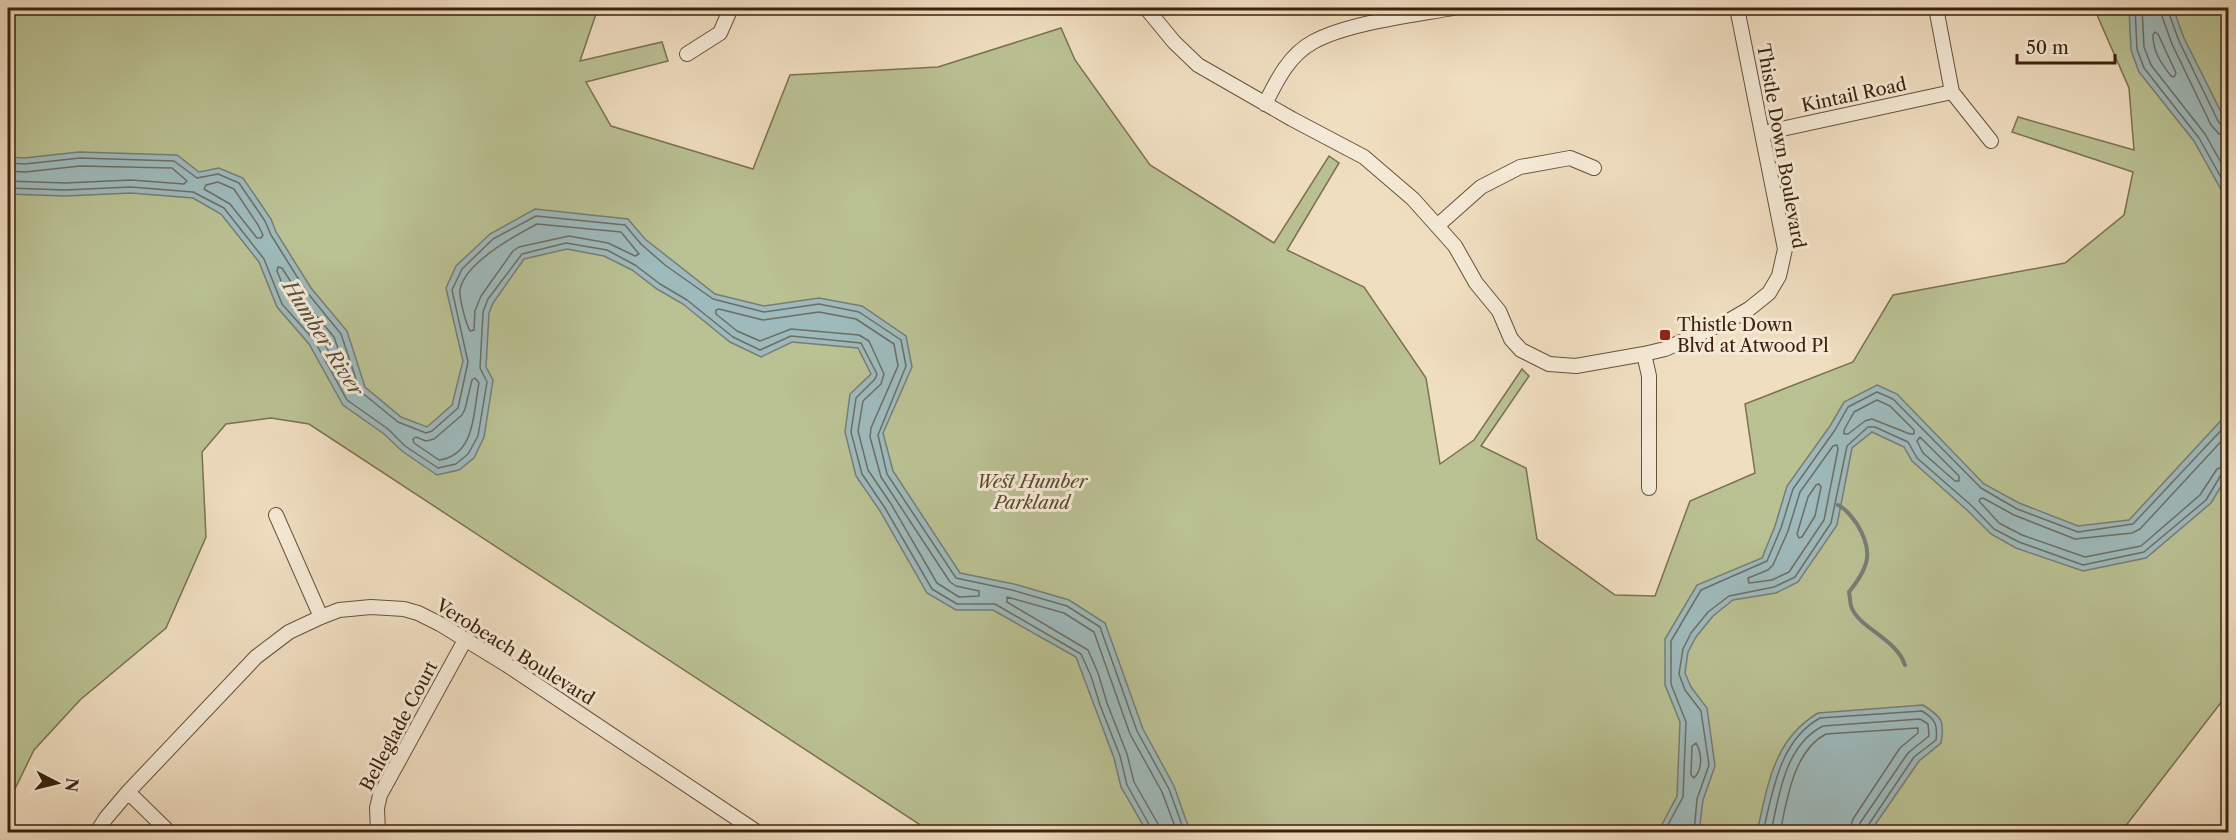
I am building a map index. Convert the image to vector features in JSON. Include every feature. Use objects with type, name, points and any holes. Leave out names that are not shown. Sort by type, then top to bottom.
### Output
[{"type":"street","points":[[687,54],[720,33],[731,8]]},
{"type":"street","name":"Thistle Down Boulevard","points":[[1146,8],[1174,42],[1198,65],[1364,157],[1413,199],[1455,246],[1476,283],[1499,311],[1511,339],[1521,350],[1549,364],[1576,366],[1665,349],[1749,309],[1769,292],[1779,276],[1785,249],[1737,8]]},
{"type":"street","points":[[1265,104],[1279,76],[1288,64],[1313,42],[1353,28],[1453,8]]},
{"type":"street","points":[[1936,8],[1952,92],[1991,141]]},
{"type":"street","name":"Kintail Road","points":[[1763,133],[1952,92]]},
{"type":"street","points":[[1437,226],[1481,187],[1520,167],[1570,158],[1594,168]]},
{"type":"street","points":[[1644,354],[1649,376],[1649,488]]},
{"type":"street","points":[[276,515],[321,617]]},
{"type":"street","name":"Verobeach Boulevard","points":[[97,832],[128,792],[256,657],[289,632],[339,610],[387,607],[404,609],[429,618],[507,665],[752,831]]},
{"type":"street","name":"Belleglade Court","points":[[378,832],[377,808],[380,795],[465,640]]},
{"type":"street","points":[[128,792],[169,832]]},
{"type":"green space","name":"West Humber Parkland","points":[[8,8],[598,8],[580,61],[662,42],[668,61],[586,82],[611,126],[753,169],[790,75],[938,67],[1061,28],[1075,60],[1150,165],[1274,243],[1329,156],[1339,163],[1287,250],[1364,287],[1426,378],[1440,464],[1474,440],[1522,369],[1529,376],[1481,446],[1526,468],[1537,539],[1615,595],[1655,596],[1690,501],[1755,473],[1745,404],[1853,362],[1893,295],[2065,263],[2124,215],[2133,172],[2012,132],[2018,117],[2134,150],[2129,88],[2094,8],[2228,8],[2228,696],[2121,832],[931,832],[309,424],[271,418],[226,424],[202,452],[206,537],[166,628],[80,700],[34,750],[8,803]]},
{"type":"water","points":[[2129,8],[2173,8],[2184,38],[2228,126],[2228,202],[2194,141],[2139,72],[2131,50]]},
{"type":"water","name":"Humber River","points":[[79,152],[177,155],[199,172],[219,168],[243,178],[271,219],[276,232],[311,288],[347,331],[365,387],[401,417],[427,427],[452,405],[463,361],[446,288],[456,266],[490,234],[535,209],[628,219],[645,239],[715,294],[764,306],[819,298],[862,306],[906,336],[912,367],[883,433],[893,471],[960,573],[1014,584],[1069,600],[1105,623],[1143,729],[1174,786],[1187,823],[1194,832],[1147,832],[1121,787],[1114,758],[1076,657],[993,610],[956,610],[927,593],[880,511],[856,476],[845,432],[850,394],[871,374],[858,348],[792,342],[761,357],[730,342],[683,304],[657,289],[632,270],[604,256],[567,249],[524,259],[493,303],[489,313],[486,367],[493,380],[484,437],[474,458],[459,470],[437,475],[343,405],[309,344],[277,307],[259,262],[221,214],[193,198],[131,193],[65,196],[8,194],[8,157],[24,158]]},
{"type":"water","points":[[1877,385],[1897,394],[1984,484],[2019,503],[2078,526],[2129,520],[2228,413],[2228,475],[2211,503],[2146,558],[2083,571],[2016,548],[1991,534],[1912,461],[1904,447],[1872,432],[1852,448],[1837,525],[1798,582],[1776,593],[1733,600],[1713,616],[1696,637],[1688,652],[1685,673],[1691,687],[1707,708],[1715,766],[1703,800],[1699,832],[1658,832],[1677,796],[1680,722],[1665,685],[1665,639],[1697,585],[1762,558],[1787,486],[1830,426],[1844,402]]},
{"type":"water","points":[[1923,705],[1941,720],[1943,729],[1941,743],[1919,761],[1870,832],[1757,832],[1775,765],[1791,736],[1803,724],[1818,713]]},
{"type":"waterway","points":[[1838,505],[1857,524],[1866,543],[1865,567],[1849,592],[1851,606],[1861,621],[1894,647],[1905,665]]},
{"type":"place","name":"Thistle Down Blvd at Atwood Pl","points":[[1665,335]]}]
